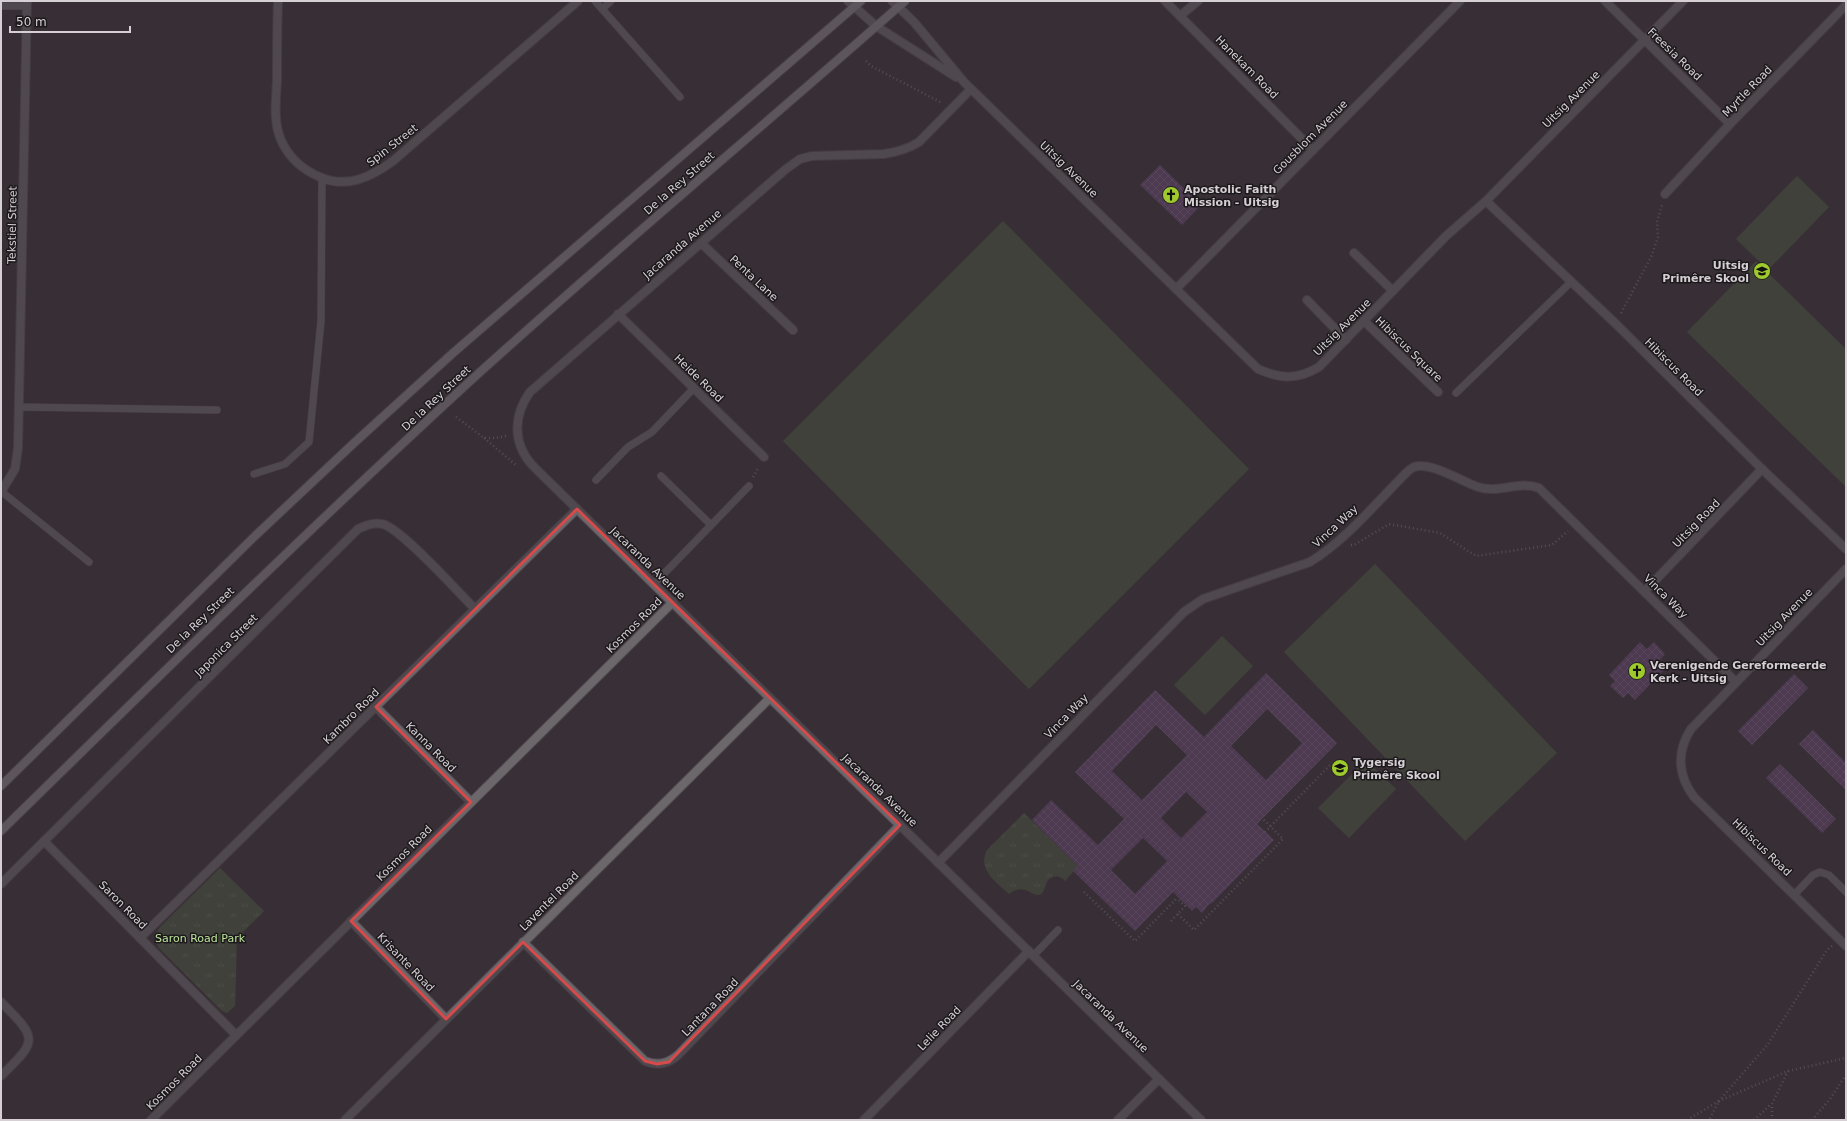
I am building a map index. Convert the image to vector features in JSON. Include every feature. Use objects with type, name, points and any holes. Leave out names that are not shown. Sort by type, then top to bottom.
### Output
[{"type":"main road","name":"De la Rey Street","points":[[1,786],[256,535],[400,401],[453,353],[861,1]]},
{"type":"main road","name":"De la Rey Street","points":[[1,831],[185,650],[458,392],[664,209],[876,26],[898,3]]},
{"type":"street","name":"Spin Street","points":[[278,1],[276,115],[278,131],[281,140],[298,163],[308,172],[333,182],[352,182],[370,176],[382,169],[578,1]]},
{"type":"street","name":"Uitsig Avenue","points":[[848,1],[876,26],[964,82]]},
{"type":"street","name":"Hanekam Road","points":[[1165,1],[1313,150]]},
{"type":"street","points":[[1180,16],[1198,1]]},
{"type":"street","name":"Gousblom Avenue","points":[[1176,289],[1460,1]]},
{"type":"street","name":"Freesia Road","points":[[1605,1],[1730,124]]},
{"type":"street","name":"Uitsig Avenue","points":[[898,3],[964,82],[1245,358],[1258,369],[1275,376],[1286,378],[1300,376],[1319,366],[1460,222],[1486,201],[1683,1]]},
{"type":"street","name":"Tekstiel Street","points":[[1,492],[9,481],[16,464],[19,407],[27,3]]},
{"type":"street","name":"Myrtle Road","points":[[1665,194],[1730,124],[1846,4]]},
{"type":"street","name":"Jacaranda Avenue","points":[[971,89],[919,142],[911,147],[884,154],[821,155],[800,159],[786,169],[530,392],[524,399],[518,415],[517,432],[524,453],[530,463],[1201,1120]]},
{"type":"street","name":"Hibiscus Road","points":[[1486,201],[1615,324],[1762,469],[1846,549]]},
{"type":"street","name":"Penta Lane","points":[[701,243],[793,330]]},
{"type":"street","points":[[1354,253],[1393,291]]},
{"type":"street","points":[[1308,300],[1346,340]]},
{"type":"street","name":"Heide Road","points":[[618,314],[764,457]]},
{"type":"street","name":"Hibiscus Square","points":[[1364,321],[1438,392]]},
{"type":"street","name":"Vinca Way","points":[[938,863],[1184,612],[1203,599],[1310,562],[1334,545],[1407,472],[1415,466],[1431,467],[1479,487],[1492,490],[1530,484],[1539,488],[1736,682]]},
{"type":"street","name":"Uitsig Road","points":[[1645,591],[1762,469]]},
{"type":"street","name":"Kambro Road","points":[[140,938],[577,509]]},
{"type":"street","name":"Japonica Street","points":[[1,884],[347,540],[364,526],[383,524],[390,527],[406,540],[475,609]]},
{"type":"street","name":"Uitsig Avenue","points":[[1680,755],[1686,737],[1691,729],[1846,569]]},
{"type":"street","name":"Kosmos Road","points":[[151,1120],[673,602]]},
{"type":"street","name":"Laventel Road","points":[[345,1120],[522,942],[770,698]]},
{"type":"street","name":"Kanna Road","points":[[376,707],[471,802]]},
{"type":"street","name":"Hibiscus Road","points":[[1680,755],[1680,764],[1684,781],[1694,797],[1846,946]]},
{"type":"street","name":"Lantana Road","points":[[522,942],[645,1061],[663,1064],[674,1059],[678,1055],[900,825]]},
{"type":"street","name":"Saron Road","points":[[44,841],[236,1035]]},
{"type":"street","name":"Krisante Road","points":[[351,921],[446,1019]]},
{"type":"street","name":"Lelie Road","points":[[864,1120],[1031,954]]},
{"type":"street","points":[[1,1002],[23,1025],[29,1039],[25,1053],[1,1076]]},
{"type":"street","points":[[1118,1120],[1159,1079]]},
{"type":"lane","points":[[595,1],[680,97]]},
{"type":"lane","points":[[602,9],[611,1]]},
{"type":"lane","points":[[1,6],[27,3]]},
{"type":"lane","points":[[254,474],[285,464],[308,442],[321,321],[322,178]]},
{"type":"lane","points":[[1456,393],[1571,282]]},
{"type":"lane","points":[[596,480],[628,447],[652,432],[694,388]]},
{"type":"lane","points":[[19,407],[217,410]]},
{"type":"lane","points":[[661,476],[710,524]]},
{"type":"lane","points":[[654,584],[748,486]]},
{"type":"lane","points":[[1,492],[89,562]]},
{"type":"lane","points":[[1794,895],[1813,876],[1820,872],[1829,875],[1846,892]]},
{"type":"lane","points":[[1031,954],[1058,930]]},
{"type":"path","points":[[866,61],[871,66],[942,103]]},
{"type":"path","points":[[1615,324],[1651,257],[1658,237],[1658,222],[1665,194]]},
{"type":"path","points":[[456,417],[521,469]]},
{"type":"path","points":[[484,438],[506,436]]},
{"type":"path","points":[[748,486],[764,457]]},
{"type":"path","points":[[1334,545],[1354,545],[1389,524],[1440,533],[1476,556],[1552,545],[1576,524]]},
{"type":"path","points":[[1265,832],[1332,763]]},
{"type":"path","points":[[1178,914],[1194,930],[1283,839],[1263,819]]},
{"type":"path","points":[[1084,892],[1135,941],[1177,897],[1185,906],[1172,921]]},
{"type":"path","points":[[1709,1120],[1720,1101],[1768,1044],[1827,950],[1839,939]]},
{"type":"path","points":[[1687,1120],[1720,1101],[1788,1071],[1846,1058]]},
{"type":"path","points":[[1754,1120],[1772,1104],[1788,1071]]},
{"type":"path","points":[[1812,1120],[1830,1099],[1846,1075]]},
{"type":"path","points":[[1772,1104],[1772,1120]]},
{"type":"highlighted area","points":[[577,509],[900,825],[669,1062],[657,1064],[645,1061],[523,942],[446,1019],[351,921],[471,802],[376,707]]},
{"type":"green space","points":[[1797,176],[1829,207],[1768,270],[1736,239]]},
{"type":"green space","points":[[1003,221],[1249,469],[1029,689],[783,441]]},
{"type":"green space","points":[[1756,261],[1846,349],[1846,487],[1687,332]]},
{"type":"green space","points":[[1375,564],[1557,753],[1465,841],[1284,652]]},
{"type":"green space","points":[[1222,636],[1253,666],[1205,715],[1174,685]]},
{"type":"green space","points":[[1366,760],[1396,789],[1349,838],[1318,808]]},
{"type":"green space","points":[[1024,813],[1078,866],[1065,881],[1059,877],[1050,878],[1042,893],[1038,895],[1020,889],[1009,894],[989,875],[984,863],[987,850]]},
{"type":"green space","name":"Saron Road Park","points":[[220,868],[264,911],[237,938],[235,1006],[227,1013],[222,1011],[159,948],[156,940],[156,935],[160,927]]},
{"type":"building","name":"Apostolic Faith Mission - Uitsig","points":[[1160,165],[1201,205],[1182,225],[1140,185]]},
{"type":"building","name":"Verenigende Gereformeerde Kerk - Uitsig","points":[[1640,642],[1647,649],[1654,642],[1665,654],[1659,661],[1666,668],[1635,700],[1628,693],[1623,698],[1610,686],[1615,681],[1609,675]]},
{"type":"building","points":[[1266,673],[1337,743],[1257,824],[1274,840],[1211,904],[1210,903],[1202,913],[1196,907],[1192,911],[1173,892],[1135,931],[1073,871],[1078,866],[1032,820],[1051,800],[1098,845],[1124,819],[1075,772],[1155,690],[1204,737]],"holes":[[[1267,709],[1302,743],[1266,780],[1231,746]],[[1156,725],[1187,755],[1142,800],[1112,771]],[[1186,792],[1207,812],[1181,838],[1161,818]],[[1143,838],[1167,861],[1135,894],[1111,870]]]},
{"type":"building","points":[[1794,674],[1808,688],[1752,745],[1738,731]]},
{"type":"building","points":[[1813,730],[1846,763],[1846,790],[1799,744]]},
{"type":"building","points":[[1780,764],[1836,819],[1822,833],[1766,778]]},
{"type":"place","name":"Apostolic Faith Mission - Uitsig","points":[[1171,195]]},
{"type":"place","name":"Uitsig Primêre Skool","points":[[1762,271]]},
{"type":"place","name":"Verenigende Gereformeerde Kerk - Uitsig","points":[[1637,671]]},
{"type":"place","name":"Tygersig Primêre Skool","points":[[1340,768]]}]
